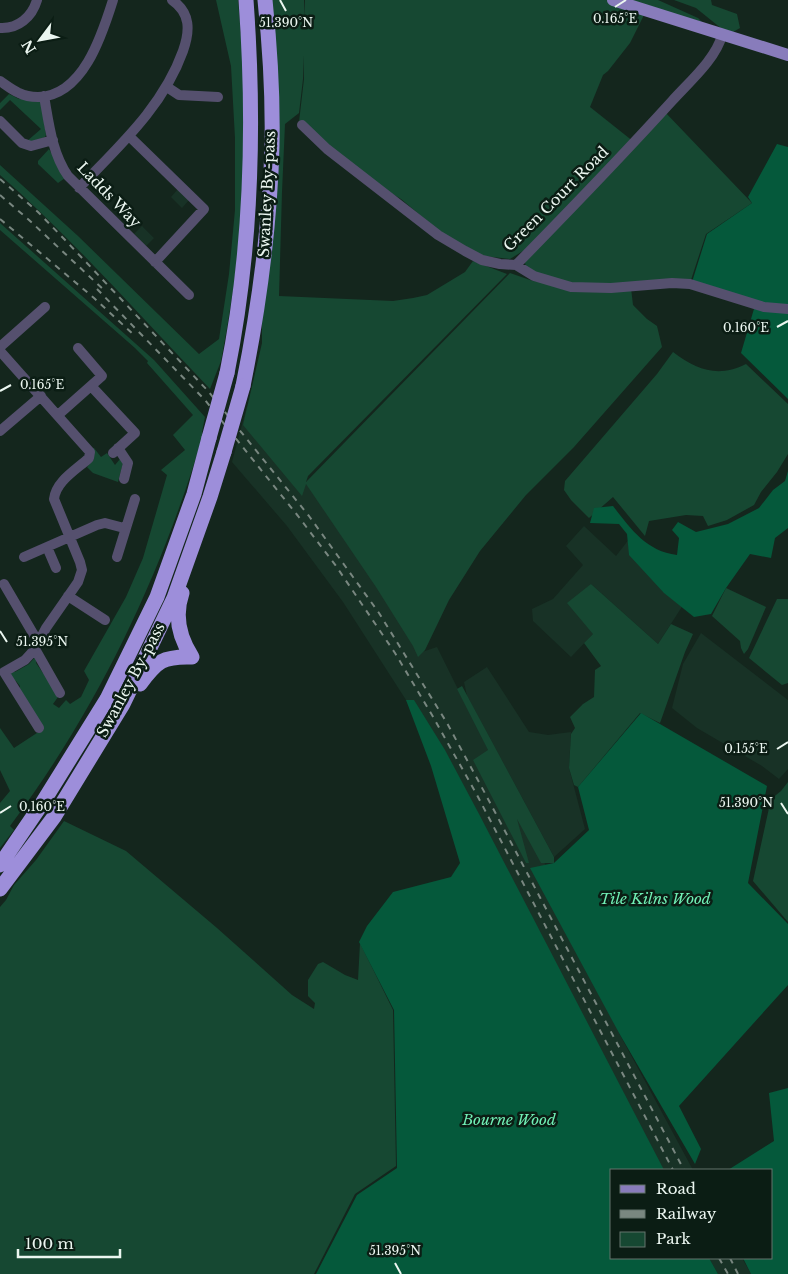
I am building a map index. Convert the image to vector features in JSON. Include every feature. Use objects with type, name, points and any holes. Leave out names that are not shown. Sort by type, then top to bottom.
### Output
[{"type":"highway","name":"Swanley By-pass","points":[[0,865],[43,802],[107,699],[157,597],[194,494],[228,367],[242,285],[251,149],[246,0]]},
{"type":"highway","name":"Swanley By-pass","points":[[0,889],[54,817],[122,704],[174,598],[222,458],[243,386],[254,332],[269,207],[272,143],[270,62],[265,0]]},
{"type":"highway","points":[[88,761],[153,666],[173,656],[192,657],[179,634],[179,603],[219,486],[222,458]]},
{"type":"main road","points":[[613,0],[788,55]]},
{"type":"street","points":[[0,28],[11,27],[24,20],[35,7],[37,0]]},
{"type":"street","points":[[0,81],[20,94],[31,97],[44,96],[62,90],[80,73],[99,39],[113,0]]},
{"type":"street","points":[[79,188],[129,136],[167,88],[183,50],[188,23],[184,11],[179,4],[172,0]]},
{"type":"street","name":"Green Court Road","points":[[302,125],[327,149],[438,235],[482,260],[516,265],[632,145],[719,47],[722,35]]},
{"type":"street","points":[[167,88],[179,95],[218,97]]},
{"type":"street","name":"Ladds Way","points":[[44,96],[53,140],[62,167],[79,188],[189,295]]},
{"type":"street","points":[[0,121],[22,143],[31,146],[53,140]]},
{"type":"street","points":[[129,136],[204,209],[155,262]]},
{"type":"street","points":[[516,265],[534,276],[570,287],[611,288],[672,283],[690,284],[764,307],[788,310]]},
{"type":"street","points":[[0,346],[44,307]]},
{"type":"street","points":[[58,415],[102,376],[78,348]]},
{"type":"street","points":[[0,352],[90,452],[89,458],[59,485],[55,491],[55,504],[80,562],[82,570],[78,582],[46,628],[37,646],[25,660],[2,668],[39,728]]},
{"type":"street","points":[[92,386],[135,433],[116,451],[128,463],[124,479]]},
{"type":"street","points":[[0,431],[41,396]]},
{"type":"street","points":[[117,557],[134,499]]},
{"type":"street","points":[[24,557],[98,525],[105,523],[124,528]]},
{"type":"street","points":[[47,547],[56,568]]},
{"type":"street","points":[[4,584],[60,693]]},
{"type":"street","points":[[68,596],[105,620]]},
{"type":"shaded area","points":[[178,189],[189,200],[182,208],[171,197]]},
{"type":"shaded area","points":[[142,226],[154,238],[146,246],[134,234]]},
{"type":"shaded area","points":[[247,406],[306,483],[422,652],[437,647],[549,872],[619,1033],[692,1169],[659,1169],[406,700],[343,602],[287,526],[232,462]]},
{"type":"shaded area","points":[[584,526],[616,556],[630,538],[685,602],[658,644],[591,584],[593,634],[571,657],[533,621],[532,609],[553,599],[583,565],[566,546]]},
{"type":"shaded area","points":[[701,633],[788,700],[788,769],[779,779],[762,766],[697,728],[672,708],[683,664]]},
{"type":"shaded area","points":[[487,667],[529,732],[548,735],[571,732],[569,768],[585,829],[554,857],[467,696],[464,682]]},
{"type":"shaded area","points":[[710,1259],[743,1259],[751,1274],[718,1274]]},
{"type":"green space","points":[[216,0],[238,0],[245,82],[242,211],[234,284],[221,361],[210,389],[55,226],[0,175],[0,165],[78,236],[199,354],[219,339],[229,274],[235,210],[235,138],[231,66]]},
{"type":"green space","points":[[265,0],[304,0],[305,18],[305,0],[611,0],[646,11],[630,43],[603,75],[590,107],[634,142],[539,241],[510,259],[484,256],[445,236],[401,199],[368,180],[299,122],[304,79],[304,55],[299,113],[285,124],[279,296],[393,301],[413,298],[427,295],[465,272],[473,261],[507,274],[308,476],[306,482],[510,273],[533,281],[631,288],[633,305],[657,326],[662,347],[574,447],[526,495],[480,551],[449,600],[425,650],[418,657],[376,587],[306,484],[302,496],[243,425],[262,343],[262,275],[270,207]]},
{"type":"green space","points":[[625,0],[658,0],[698,18],[702,22]]},
{"type":"green space","points":[[674,0],[711,0],[712,5],[737,14],[740,28],[733,32],[722,29],[696,8]]},
{"type":"green space","points":[[9,94],[19,99],[21,97],[41,102],[45,137],[33,142],[26,142],[41,129],[10,100],[0,110],[0,103]]},
{"type":"green space","points":[[664,111],[752,203],[706,234],[690,283],[582,286],[527,272],[524,258]]},
{"type":"green space","points":[[777,144],[788,147],[788,399],[741,353],[756,302],[692,282],[707,234],[752,203],[748,197]]},
{"type":"green space","points":[[49,149],[65,178],[58,183],[38,164],[38,161]]},
{"type":"green space","points":[[0,223],[154,360],[205,417],[203,435],[168,539],[124,639],[99,688],[42,781],[10,826],[14,830],[0,848],[0,803],[10,791],[0,770],[0,728],[14,748],[43,729],[19,691],[20,686],[16,681],[12,680],[10,676],[11,671],[15,672],[29,664],[36,656],[36,663],[46,675],[58,697],[53,704],[59,708],[66,700],[70,704],[81,697],[89,680],[84,671],[126,597],[143,558],[167,475],[161,470],[185,450],[173,435],[193,415],[135,348],[0,230]]},
{"type":"green space","points":[[673,352],[691,363],[708,370],[726,371],[746,364],[788,404],[788,454],[754,505],[727,520],[708,526],[703,516],[686,515],[649,521],[645,536],[613,497],[589,518],[564,490],[565,481],[657,374]]},
{"type":"green space","points":[[92,448],[101,457],[107,453],[115,465],[120,459],[123,463],[118,482],[93,473],[87,467],[94,459]]},
{"type":"green space","points":[[788,471],[788,528],[775,538],[771,558],[750,554],[726,588],[711,614],[694,617],[664,593],[629,555],[627,534],[619,524],[590,523],[594,508],[613,506],[640,538],[656,549],[677,555],[679,538],[672,530],[678,522],[696,532],[728,524],[759,508],[773,490],[785,481]]},
{"type":"green space","points":[[591,584],[658,644],[671,624],[693,634],[660,723],[640,713],[578,787],[574,785],[569,768],[571,734],[575,728],[570,717],[583,704],[594,697],[595,670],[601,666],[584,643],[593,634],[567,603]]},
{"type":"green space","points":[[726,588],[766,607],[748,649],[744,654],[740,641],[712,616]]},
{"type":"green space","points":[[777,599],[788,599],[788,683],[782,685],[749,658]]},
{"type":"green space","points":[[462,686],[554,857],[554,863],[541,863],[517,819],[529,863],[526,863],[473,760],[488,750],[457,689]]},
{"type":"green space","name":"Bourne Wood","points":[[406,700],[414,700],[445,750],[663,1169],[610,1169],[610,1259],[710,1259],[718,1274],[316,1274],[357,1195],[397,1168],[394,1010],[359,942],[367,926],[393,892],[451,877],[460,863],[431,766]]},
{"type":"green space","name":"Tile Kilns Wood","points":[[641,713],[767,786],[748,883],[788,924],[788,985],[679,1106],[701,1149],[695,1164],[619,1033],[530,868],[554,863],[589,830],[578,787]]},
{"type":"green space","points":[[788,782],[788,922],[753,881],[771,799]]},
{"type":"green space","points":[[64,821],[126,851],[292,995],[314,1009],[315,1003],[308,996],[308,980],[318,964],[323,962],[358,980],[360,943],[393,1010],[396,1166],[355,1194],[314,1274],[0,1274],[0,907],[14,885],[36,860]]},
{"type":"green space","points":[[788,1088],[788,1274],[751,1274],[744,1259],[773,1259],[773,1169],[730,1169],[774,1141],[769,1093]]},
{"type":"railway","points":[[0,179],[38,212],[208,391],[309,516],[379,613],[447,723],[683,1169]]},
{"type":"railway","points":[[0,195],[105,291]]},
{"type":"railway","points":[[0,219],[94,298],[134,335]]},
{"type":"railway","points":[[97,289],[205,400],[336,566],[395,653],[477,795],[672,1169]]},
{"type":"railway","points":[[720,1259],[728,1274]]},
{"type":"railway","points":[[730,1259],[738,1274]]}]
